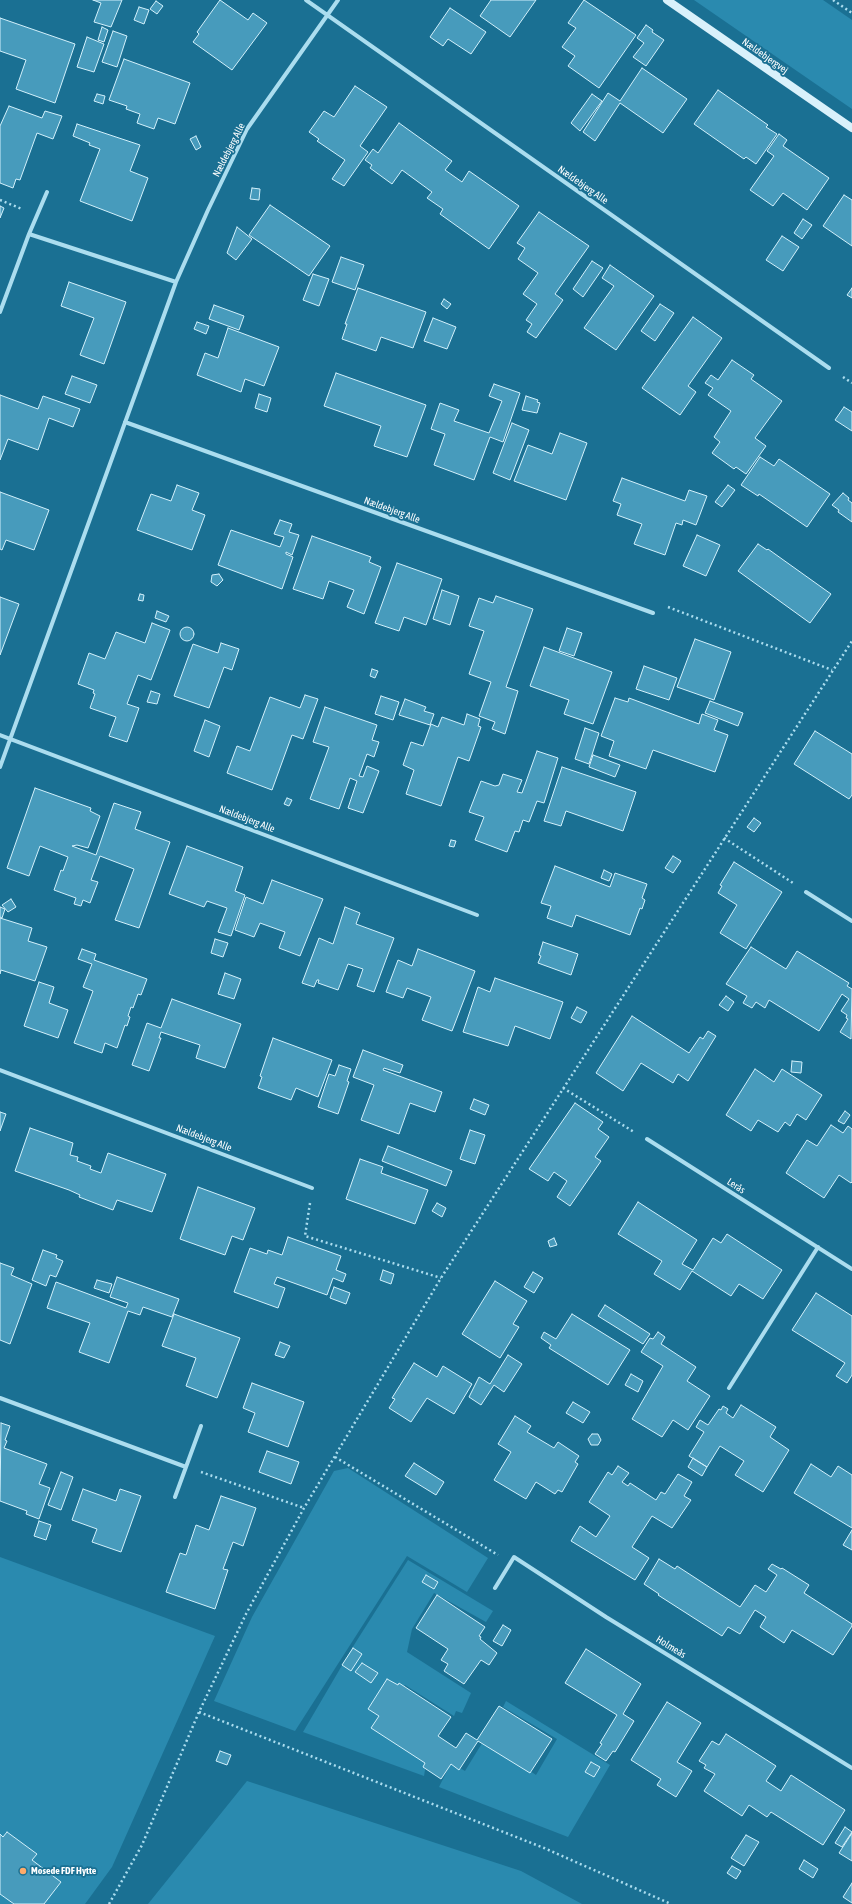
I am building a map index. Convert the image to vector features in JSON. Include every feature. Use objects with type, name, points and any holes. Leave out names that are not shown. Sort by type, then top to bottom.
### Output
[{"type":"street","name":"Nældebjerg Alle","points":[[306,0],[829,368]]},
{"type":"street","name":"Nældebjerg Alle","points":[[0,767],[176,282],[208,210],[247,129],[338,0]]},
{"type":"street","name":"Nældebjergvej","points":[[667,0],[852,128]]},
{"type":"street","points":[[0,312],[29,234],[47,192]]},
{"type":"street","points":[[29,234],[176,282]]},
{"type":"street","name":"Nældebjerg Alle","points":[[125,422],[654,613]]},
{"type":"street","name":"Nældebjerg Alle","points":[[0,735],[477,914]]},
{"type":"street","points":[[806,892],[852,921]]},
{"type":"street","name":"Nældebjerg Alle","points":[[0,1070],[312,1188]]},
{"type":"street","name":"Lerås","points":[[646,1139],[852,1269]]},
{"type":"street","points":[[729,1388],[818,1247]]},
{"type":"street","points":[[0,1398],[186,1467]]},
{"type":"street","points":[[175,1497],[201,1426]]},
{"type":"street","points":[[495,1588],[514,1557]]},
{"type":"street","name":"Holmeås","points":[[514,1557],[606,1617],[852,1768]]},
{"type":"path","points":[[833,0],[852,13]]},
{"type":"path","points":[[0,200],[37,215]]},
{"type":"path","points":[[654,613],[669,607],[832,670]]},
{"type":"path","points":[[109,1904],[142,1845],[199,1712],[246,1614],[304,1508],[441,1278],[852,641]]},
{"type":"path","points":[[724,838],[806,892]]},
{"type":"path","points":[[563,1088],[646,1139]]},
{"type":"path","points":[[312,1188],[305,1236],[441,1278]]},
{"type":"path","points":[[335,1456],[497,1555],[514,1557]]},
{"type":"path","points":[[186,1467],[304,1508]]},
{"type":"path","points":[[199,1712],[544,1848],[671,1904]]},
{"type":"shaded area","points":[[694,0],[823,0],[852,20],[852,109]]},
{"type":"shaded area","points":[[348,1468],[488,1558],[467,1592],[407,1556],[295,1731],[214,1701],[252,1617],[334,1471]]},
{"type":"shaded area","points":[[0,1557],[215,1636],[112,1867],[85,1904],[0,1904]]},
{"type":"shaded area","points":[[408,1560],[493,1611],[486,1622],[434,1593],[412,1629],[407,1652],[471,1693],[462,1713],[456,1711],[454,1716],[405,1685],[378,1726],[427,1758],[424,1776],[303,1732],[354,1645]]},
{"type":"shaded area","points":[[506,1701],[610,1765],[568,1837],[439,1787],[451,1763],[465,1771],[484,1740],[536,1775],[557,1739],[503,1707]]},
{"type":"shaded area","points":[[247,1781],[521,1871],[582,1904],[148,1904]]},
{"type":"building","points":[[93,0],[122,0],[111,27],[94,22],[101,3]]},
{"type":"building","points":[[220,0],[248,20],[253,13],[267,23],[232,70],[193,42],[199,34],[197,32]]},
{"type":"building","points":[[491,0],[536,0],[510,37],[480,16]]},
{"type":"building","points":[[584,0],[636,35],[599,88],[568,66],[575,56],[562,47],[576,28],[568,23]]},
{"type":"building","points":[[156,1],[163,6],[157,14],[150,9]]},
{"type":"building","points":[[139,7],[149,10],[144,24],[134,20]]},
{"type":"building","points":[[450,8],[486,32],[471,54],[448,39],[443,46],[430,37]]},
{"type":"building","points":[[0,18],[75,44],[55,103],[16,89],[26,60],[0,51]]},
{"type":"building","points":[[646,25],[653,30],[652,32],[664,40],[646,66],[633,57],[644,43],[637,38]]},
{"type":"building","points":[[102,27],[108,30],[104,42],[98,40]]},
{"type":"building","points":[[113,31],[127,36],[117,67],[102,62]]},
{"type":"building","points":[[87,37],[104,44],[94,72],[77,67]]},
{"type":"building","points":[[124,59],[190,83],[175,124],[158,118],[154,129],[137,123],[140,114],[126,109],[127,106],[109,100]]},
{"type":"building","points":[[642,68],[687,99],[663,133],[620,103],[595,141],[583,132],[608,93],[620,101]]},
{"type":"building","points":[[355,86],[387,107],[360,146],[368,152],[344,186],[332,179],[345,160],[317,141],[319,139],[309,132],[324,111],[334,117]]},
{"type":"building","points":[[718,90],[768,125],[766,127],[777,134],[756,164],[746,157],[744,159],[694,124]]},
{"type":"building","points":[[97,94],[105,96],[103,104],[94,101]]},
{"type":"building","points":[[592,94],[602,101],[580,131],[571,123]]},
{"type":"building","points":[[9,106],[42,118],[45,111],[62,116],[53,139],[37,133],[20,180],[16,179],[13,188],[0,183],[0,126]]},
{"type":"building","points":[[399,123],[452,161],[445,170],[462,182],[469,171],[519,206],[489,249],[440,214],[443,209],[427,198],[432,192],[402,170],[392,184],[370,168],[372,165],[365,160],[373,149],[378,153]]},
{"type":"building","points":[[77,124],[140,145],[130,171],[148,178],[132,221],[80,201],[100,149],[73,136]]},
{"type":"building","points":[[779,134],[787,140],[783,146],[829,178],[807,210],[783,193],[773,206],[750,190],[774,156],[767,151]]},
{"type":"building","points":[[196,136],[201,147],[196,150],[190,139]]},
{"type":"building","points":[[252,188],[260,189],[259,200],[250,199]]},
{"type":"building","points":[[844,195],[852,200],[852,246],[823,226]]},
{"type":"building","points":[[270,205],[330,246],[309,276],[249,235]]},
{"type":"building","points":[[0,206],[4,208],[0,218]]},
{"type":"building","points":[[539,212],[589,246],[555,294],[563,300],[536,338],[527,332],[532,324],[526,320],[537,304],[523,294],[538,273],[518,259],[525,248],[517,243]]},
{"type":"building","points":[[803,219],[812,225],[802,239],[794,233]]},
{"type":"building","points":[[237,227],[252,239],[236,260],[227,253]]},
{"type":"building","points":[[782,236],[799,247],[783,271],[766,260]]},
{"type":"building","points":[[341,257],[364,265],[355,290],[332,282]]},
{"type":"building","points":[[592,261],[603,268],[583,297],[573,289]]},
{"type":"building","points":[[610,265],[654,296],[616,350],[584,328],[614,286],[602,278]]},
{"type":"building","points":[[313,274],[329,279],[319,306],[303,300]]},
{"type":"building","points":[[69,282],[126,302],[104,364],[80,355],[94,318],[61,306]]},
{"type":"building","points":[[358,288],[426,312],[413,348],[381,337],[376,351],[342,339],[347,324],[345,324]]},
{"type":"building","points":[[852,288],[852,298],[847,295]]},
{"type":"building","points":[[444,299],[451,304],[447,309],[441,304]]},
{"type":"building","points":[[660,304],[674,313],[655,341],[641,331]]},
{"type":"building","points":[[214,305],[244,316],[239,330],[209,319]]},
{"type":"building","points":[[693,317],[722,338],[688,386],[696,392],[680,415],[642,388]]},
{"type":"building","points":[[433,318],[456,327],[447,349],[424,341]]},
{"type":"building","points":[[197,322],[209,326],[206,334],[194,329]]},
{"type":"building","points":[[228,328],[279,347],[264,386],[245,379],[241,392],[197,375],[205,353],[218,358]]},
{"type":"building","points":[[732,360],[754,375],[751,379],[782,401],[755,438],[766,446],[746,474],[736,467],[734,469],[712,453],[720,442],[714,437],[731,411],[708,395],[713,388],[705,383],[711,375],[718,380]]},
{"type":"building","points":[[336,373],[426,405],[407,457],[374,446],[381,426],[324,406]]},
{"type":"building","points":[[72,376],[97,385],[90,403],[65,394]]},
{"type":"building","points":[[494,384],[520,393],[503,442],[490,437],[474,480],[434,465],[445,434],[431,429],[440,403],[459,410],[454,421],[489,433],[502,401],[489,396]]},
{"type":"building","points":[[259,394],[271,398],[267,412],[255,408]]},
{"type":"building","points":[[0,395],[38,409],[43,396],[80,409],[73,427],[49,418],[38,450],[8,439],[0,460]]},
{"type":"building","points":[[526,396],[538,400],[537,402],[540,403],[537,413],[522,410]]},
{"type":"building","points":[[844,407],[852,412],[852,431],[835,420]]},
{"type":"building","points":[[512,423],[529,430],[510,480],[493,473]]},
{"type":"building","points":[[560,433],[587,443],[566,500],[514,481],[528,445],[552,454]]},
{"type":"building","points":[[760,457],[774,466],[779,459],[830,494],[807,527],[759,494],[758,496],[741,485]]},
{"type":"building","points":[[622,478],[685,501],[689,490],[707,496],[696,525],[683,520],[682,525],[676,523],[665,555],[634,544],[642,524],[617,515],[621,504],[613,501]]},
{"type":"building","points":[[177,485],[199,493],[192,510],[205,515],[192,550],[137,530],[151,494],[171,501]]},
{"type":"building","points":[[728,485],[735,490],[722,507],[715,502]]},
{"type":"building","points":[[0,492],[49,510],[34,550],[6,540],[2,550],[0,549]]},
{"type":"building","points":[[843,493],[852,503],[852,522],[838,512],[839,510],[832,505]]},
{"type":"building","points":[[280,520],[292,524],[289,532],[299,535],[292,555],[286,552],[286,554],[293,557],[282,589],[218,565],[231,530],[280,547],[284,537],[274,534]]},
{"type":"building","points":[[697,535],[720,545],[706,576],[683,566]]},
{"type":"building","points":[[312,536],[371,557],[369,562],[381,567],[364,614],[347,607],[354,590],[329,581],[323,599],[293,589]]},
{"type":"building","points":[[758,544],[767,550],[768,549],[831,594],[810,623],[738,571]]},
{"type":"building","points":[[397,563],[442,579],[426,625],[404,617],[399,631],[375,623]]},
{"type":"building","points":[[219,574],[223,580],[217,586],[211,582],[212,575]]},
{"type":"building","points":[[442,590],[459,596],[450,625],[433,619]]},
{"type":"building","points":[[140,594],[144,595],[143,601],[138,600]]},
{"type":"building","points":[[496,596],[533,609],[506,687],[518,691],[505,734],[492,729],[495,722],[479,716],[491,682],[469,674],[484,631],[469,626],[479,598],[493,603]]},
{"type":"building","points":[[0,597],[19,604],[0,655]]},
{"type":"building","points":[[157,611],[169,616],[166,622],[155,618]]},
{"type":"building","points":[[152,623],[170,630],[151,680],[138,675],[127,704],[139,708],[127,742],[109,736],[116,717],[90,708],[95,694],[93,693],[94,690],[78,684],[89,653],[105,659],[116,632],[145,643]]},
{"type":"building","points":[[187,627],[192,629],[194,634],[192,639],[187,641],[182,639],[180,634],[182,629]]},
{"type":"building","points":[[567,628],[582,633],[574,656],[559,651]]},
{"type":"building","points":[[695,639],[731,652],[714,700],[677,687]]},
{"type":"building","points":[[221,643],[239,649],[232,670],[224,667],[209,708],[174,696],[193,644],[218,653]]},
{"type":"building","points":[[544,647],[612,672],[593,724],[564,714],[569,700],[530,686]]},
{"type":"building","points":[[644,666],[677,678],[669,700],[636,689]]},
{"type":"building","points":[[372,669],[378,671],[375,678],[370,676]]},
{"type":"building","points":[[151,691],[160,694],[157,704],[147,702]]},
{"type":"building","points":[[305,695],[318,699],[303,739],[292,735],[272,790],[227,773],[237,746],[250,751],[270,697],[300,708]]},
{"type":"building","points":[[381,696],[399,702],[393,720],[375,714]]},
{"type":"building","points":[[615,698],[628,702],[629,698],[699,724],[702,714],[718,720],[714,730],[728,735],[715,772],[653,750],[646,769],[609,756],[614,741],[601,736]]},
{"type":"building","points":[[405,699],[426,707],[424,711],[434,714],[430,725],[399,715]]},
{"type":"building","points":[[710,701],[743,713],[738,726],[705,713]]},
{"type":"building","points":[[325,707],[377,725],[372,740],[379,742],[374,757],[367,754],[359,776],[363,777],[367,766],[379,771],[363,813],[348,808],[357,781],[350,778],[339,809],[310,799],[329,747],[313,742]]},
{"type":"building","points":[[467,714],[480,719],[478,726],[481,727],[469,761],[458,757],[441,806],[406,794],[414,770],[403,765],[411,742],[423,746],[431,724],[438,727],[442,717],[464,725]]},
{"type":"building","points":[[205,720],[220,726],[209,757],[194,751]]},
{"type":"building","points":[[585,728],[599,733],[589,764],[575,759]]},
{"type":"building","points":[[815,731],[852,754],[852,795],[849,799],[794,764]]},
{"type":"building","points":[[537,751],[558,758],[544,803],[537,801],[529,822],[523,820],[519,832],[515,831],[507,852],[475,840],[484,817],[469,812],[481,781],[495,786],[499,785],[503,774],[522,780],[517,792],[522,793]]},
{"type":"building","points":[[593,755],[620,765],[615,777],[589,767]]},
{"type":"building","points":[[562,767],[636,792],[623,831],[566,811],[561,826],[544,821]]},
{"type":"building","points":[[35,788],[91,808],[90,811],[100,816],[88,848],[77,845],[72,846],[96,855],[114,803],[141,812],[135,829],[170,842],[139,928],[115,920],[134,869],[100,856],[91,880],[98,882],[90,903],[83,900],[81,906],[74,904],[76,898],[54,890],[61,870],[63,871],[68,857],[40,846],[29,876],[7,868]]},
{"type":"building","points":[[287,798],[292,800],[289,806],[284,804]]},
{"type":"building","points":[[754,818],[761,823],[754,832],[747,827]]},
{"type":"building","points":[[451,840],[456,841],[454,847],[449,846]]},
{"type":"building","points":[[187,846],[243,867],[235,891],[245,895],[231,936],[218,932],[227,908],[207,901],[204,907],[169,894]]},
{"type":"building","points":[[673,856],[681,861],[673,873],[665,868]]},
{"type":"building","points":[[734,862],[782,892],[746,949],[720,933],[737,905],[718,893],[722,886],[720,885]]},
{"type":"building","points":[[555,866],[610,887],[615,873],[647,884],[642,898],[645,900],[642,909],[640,908],[630,935],[576,915],[572,927],[547,918],[551,906],[541,903]]},
{"type":"building","points":[[604,870],[612,874],[609,881],[601,878]]},
{"type":"building","points":[[272,880],[323,899],[300,956],[279,948],[285,932],[260,923],[254,937],[235,930],[246,897],[263,904]]},
{"type":"building","points":[[11,899],[16,907],[8,912],[2,905]]},
{"type":"building","points":[[0,907],[5,909],[2,918],[0,917]]},
{"type":"building","points":[[345,907],[360,913],[356,924],[394,938],[374,992],[357,986],[363,969],[348,964],[338,990],[318,983],[319,980],[317,980],[314,987],[302,983],[319,938],[333,944]]},
{"type":"building","points":[[0,918],[32,928],[28,941],[47,947],[35,981],[1,970],[0,974]]},
{"type":"building","points":[[215,939],[228,943],[223,957],[211,953]]},
{"type":"building","points":[[543,942],[578,954],[571,975],[538,963],[541,956],[539,955]]},
{"type":"building","points":[[751,947],[786,969],[797,951],[849,983],[847,986],[852,989],[851,1039],[840,1032],[848,1019],[846,1018],[847,1015],[841,1011],[849,999],[842,994],[819,1031],[769,1000],[765,1008],[756,1002],[752,1008],[743,1003],[747,996],[726,984]]},
{"type":"building","points":[[82,949],[96,954],[94,960],[147,979],[141,995],[138,994],[133,1008],[131,1007],[127,1026],[125,1025],[117,1048],[105,1043],[102,1053],[74,1043],[93,991],[83,987],[92,964],[78,959]]},
{"type":"building","points":[[418,949],[475,971],[452,1031],[422,1020],[431,997],[407,988],[403,998],[386,992],[398,960],[412,966]]},
{"type":"building","points":[[225,973],[241,979],[234,999],[218,994]]},
{"type":"building","points":[[495,978],[563,1002],[550,1039],[515,1026],[508,1046],[463,1032],[478,987],[490,992]]},
{"type":"building","points":[[39,982],[54,987],[49,1003],[68,1010],[58,1038],[24,1026]]},
{"type":"building","points":[[726,996],[734,1002],[728,1011],[719,1005]]},
{"type":"building","points":[[172,999],[241,1024],[225,1068],[196,1058],[200,1045],[161,1032],[159,1038],[161,1038],[149,1071],[132,1065],[147,1023],[161,1028]]},
{"type":"building","points":[[577,1007],[587,1012],[581,1023],[571,1018]]},
{"type":"building","points":[[632,1016],[689,1053],[700,1037],[703,1039],[708,1031],[716,1036],[688,1081],[678,1074],[673,1083],[641,1063],[623,1091],[596,1073]]},
{"type":"building","points":[[273,1038],[332,1060],[318,1097],[296,1088],[291,1100],[258,1088],[262,1077],[260,1076]]},
{"type":"building","points":[[363,1050],[403,1065],[400,1073],[384,1068],[383,1070],[442,1092],[435,1112],[410,1103],[399,1134],[361,1120],[374,1085],[353,1077]]},
{"type":"building","points":[[792,1061],[802,1062],[801,1073],[791,1072]]},
{"type":"building","points":[[339,1065],[351,1069],[347,1081],[349,1082],[338,1114],[318,1107],[329,1074],[335,1076]]},
{"type":"building","points":[[755,1069],[774,1082],[782,1069],[822,1095],[806,1120],[797,1114],[790,1126],[785,1122],[778,1132],[758,1120],[751,1131],[726,1115]]},
{"type":"building","points":[[474,1099],[489,1105],[485,1115],[470,1109]]},
{"type":"building","points":[[575,1103],[603,1122],[598,1129],[609,1137],[595,1157],[601,1161],[570,1206],[557,1197],[567,1181],[554,1172],[548,1181],[529,1169]]},
{"type":"building","points":[[845,1111],[850,1115],[844,1124],[838,1121]]},
{"type":"building","points":[[0,1112],[6,1114],[0,1131]]},
{"type":"building","points":[[831,1125],[843,1133],[848,1126],[852,1129],[852,1182],[851,1183],[839,1175],[824,1198],[786,1173],[807,1140],[817,1146]]},
{"type":"building","points":[[30,1128],[73,1143],[70,1155],[78,1157],[77,1161],[91,1166],[90,1169],[101,1173],[108,1153],[166,1174],[152,1212],[117,1200],[113,1210],[79,1197],[80,1195],[69,1190],[15,1171]]},
{"type":"building","points":[[470,1130],[485,1135],[475,1164],[460,1159]]},
{"type":"building","points":[[388,1146],[452,1171],[446,1186],[382,1161]]},
{"type":"building","points":[[360,1159],[383,1167],[381,1173],[428,1190],[415,1224],[346,1199]]},
{"type":"building","points":[[198,1187],[255,1208],[243,1240],[232,1236],[225,1255],[180,1239]]},
{"type":"building","points":[[638,1202],[697,1240],[682,1264],[693,1270],[713,1238],[721,1243],[727,1234],[782,1270],[763,1299],[739,1284],[731,1296],[692,1271],[680,1290],[654,1274],[662,1261],[618,1234]]},
{"type":"building","points":[[437,1203],[446,1208],[442,1217],[432,1211]]},
{"type":"building","points":[[288,1237],[341,1256],[336,1270],[346,1274],[343,1282],[333,1278],[327,1295],[277,1277],[274,1284],[285,1288],[278,1308],[234,1292],[250,1248],[267,1254],[268,1250],[282,1255]]},
{"type":"building","points":[[554,1238],[557,1245],[550,1247],[548,1241]]},
{"type":"building","points":[[43,1250],[57,1255],[56,1258],[63,1261],[56,1277],[50,1275],[46,1286],[32,1280]]},
{"type":"building","points":[[0,1263],[14,1268],[11,1275],[32,1284],[10,1344],[0,1340]]},
{"type":"building","points":[[383,1270],[394,1274],[391,1284],[380,1280]]},
{"type":"building","points":[[533,1272],[543,1278],[534,1293],[524,1287]]},
{"type":"building","points":[[117,1277],[179,1299],[172,1317],[143,1307],[140,1315],[128,1311],[109,1363],[79,1352],[90,1323],[47,1308],[56,1282],[126,1308],[128,1303],[110,1297]]},
{"type":"building","points":[[97,1280],[112,1284],[109,1293],[94,1288]]},
{"type":"building","points":[[495,1281],[527,1301],[513,1324],[519,1327],[500,1358],[462,1334]]},
{"type":"building","points":[[334,1287],[350,1293],[346,1304],[330,1298]]},
{"type":"building","points":[[816,1293],[852,1316],[852,1375],[847,1383],[836,1376],[845,1363],[792,1330]]},
{"type":"building","points":[[605,1305],[650,1334],[643,1344],[598,1316]]},
{"type":"building","points":[[174,1314],[240,1338],[217,1398],[186,1386],[196,1358],[162,1346]]},
{"type":"building","points":[[572,1314],[630,1350],[608,1385],[549,1348],[551,1345],[541,1338],[544,1332],[556,1339]]},
{"type":"building","points":[[658,1332],[665,1337],[661,1344],[696,1367],[687,1381],[710,1396],[688,1430],[673,1420],[662,1437],[632,1419],[663,1366],[641,1352],[650,1338],[653,1339]]},
{"type":"building","points":[[280,1342],[290,1346],[284,1358],[275,1355]]},
{"type":"building","points":[[508,1355],[522,1364],[504,1392],[494,1385],[481,1405],[469,1397],[479,1377],[490,1384]]},
{"type":"building","points":[[414,1363],[437,1377],[443,1366],[472,1384],[454,1414],[427,1398],[411,1422],[389,1408],[395,1399],[392,1398]]},
{"type":"building","points":[[631,1374],[643,1381],[638,1392],[625,1385]]},
{"type":"building","points":[[252,1383],[304,1402],[288,1447],[248,1432],[255,1413],[243,1408]]},
{"type":"building","points":[[573,1402],[590,1412],[583,1423],[566,1413]]},
{"type":"building","points":[[741,1405],[776,1427],[770,1437],[789,1450],[763,1492],[735,1475],[744,1461],[720,1446],[707,1467],[689,1456],[704,1432],[696,1427],[700,1420],[708,1425],[719,1409],[721,1410],[723,1406],[728,1409],[726,1413],[733,1418]]},
{"type":"building","points":[[515,1416],[531,1426],[527,1432],[554,1448],[558,1442],[579,1456],[575,1462],[578,1464],[562,1492],[558,1490],[555,1494],[536,1482],[526,1499],[494,1480],[511,1452],[498,1444]]},
{"type":"building","points":[[1,1423],[10,1426],[4,1448],[47,1464],[39,1484],[50,1488],[39,1519],[26,1514],[27,1511],[0,1501]]},
{"type":"building","points":[[592,1434],[598,1434],[601,1440],[598,1445],[591,1445],[588,1439]]},
{"type":"building","points":[[267,1451],[299,1462],[291,1484],[259,1472]]},
{"type":"building","points":[[693,1458],[707,1467],[702,1476],[688,1467]]},
{"type":"building","points":[[414,1463],[444,1482],[436,1495],[405,1476]]},
{"type":"building","points":[[811,1464],[831,1477],[838,1466],[852,1475],[852,1528],[794,1493]]},
{"type":"building","points":[[618,1466],[629,1473],[622,1482],[628,1486],[630,1483],[656,1500],[661,1492],[665,1494],[678,1474],[692,1482],[684,1496],[691,1500],[672,1528],[652,1516],[632,1547],[649,1558],[635,1580],[571,1541],[580,1526],[596,1537],[610,1516],[589,1502],[608,1472],[612,1475]]},
{"type":"building","points":[[61,1472],[73,1477],[61,1510],[48,1505]]},
{"type":"building","points":[[83,1489],[116,1501],[120,1489],[141,1496],[121,1552],[92,1542],[97,1529],[72,1520]]},
{"type":"building","points":[[221,1496],[256,1508],[243,1546],[233,1542],[223,1569],[228,1570],[215,1609],[166,1592],[180,1553],[186,1555],[196,1525],[209,1530]]},
{"type":"building","points":[[39,1521],[51,1525],[46,1540],[34,1536]]},
{"type":"building","points":[[852,1530],[852,1550],[843,1545]]},
{"type":"building","points":[[659,1559],[675,1569],[677,1566],[740,1607],[755,1585],[766,1592],[777,1575],[768,1569],[772,1564],[781,1569],[782,1568],[809,1585],[804,1593],[852,1624],[852,1626],[833,1655],[792,1630],[784,1643],[760,1627],[766,1617],[755,1610],[740,1634],[728,1627],[722,1636],[658,1595],[659,1594],[644,1584]]},
{"type":"building","points":[[426,1575],[438,1582],[434,1589],[422,1582]]},
{"type":"building","points":[[437,1595],[485,1627],[479,1636],[481,1637],[480,1639],[497,1653],[489,1665],[481,1660],[464,1684],[444,1671],[448,1664],[441,1660],[448,1649],[416,1628]]},
{"type":"building","points":[[503,1625],[511,1630],[502,1646],[493,1641]]},
{"type":"building","points":[[353,1648],[362,1654],[351,1671],[342,1665]]},
{"type":"building","points":[[586,1649],[641,1684],[623,1714],[634,1721],[615,1752],[613,1751],[606,1761],[595,1754],[617,1715],[565,1683]]},
{"type":"building","points":[[362,1663],[378,1673],[371,1683],[355,1672]]},
{"type":"building","points":[[387,1679],[398,1685],[399,1683],[451,1717],[438,1736],[456,1748],[466,1733],[477,1740],[499,1706],[552,1739],[530,1773],[478,1741],[459,1770],[451,1764],[441,1779],[423,1767],[425,1763],[371,1728],[379,1716],[368,1709]]},
{"type":"building","points":[[667,1702],[701,1723],[677,1762],[692,1771],[676,1797],[657,1785],[661,1779],[631,1760]]},
{"type":"building","points":[[726,1734],[776,1766],[766,1781],[781,1791],[791,1775],[845,1810],[823,1845],[771,1812],[767,1817],[749,1805],[742,1816],[704,1791],[715,1774],[704,1768],[706,1765],[699,1761],[712,1741],[719,1745]]},
{"type":"building","points":[[220,1751],[231,1755],[227,1765],[216,1761]]},
{"type":"building","points":[[591,1762],[600,1767],[594,1777],[585,1772]]},
{"type":"building","points":[[845,1827],[852,1832],[842,1847],[835,1843]]},
{"type":"building","name":"Mosede FDF Hytte","points":[[7,1832],[37,1854],[32,1860],[61,1882],[44,1904],[14,1904],[0,1894],[0,1834],[3,1837]]},
{"type":"building","points":[[852,1833],[852,1861],[839,1853]]},
{"type":"building","points":[[746,1835],[759,1842],[744,1866],[731,1858]]},
{"type":"building","points":[[804,1860],[818,1869],[813,1878],[799,1869]]},
{"type":"building","points":[[732,1866],[741,1871],[736,1879],[727,1873]]},
{"type":"building","points":[[852,1883],[852,1903],[843,1897]]},
{"type":"place","name":"Mosede FDF Hytte","points":[[23,1871]]}]
